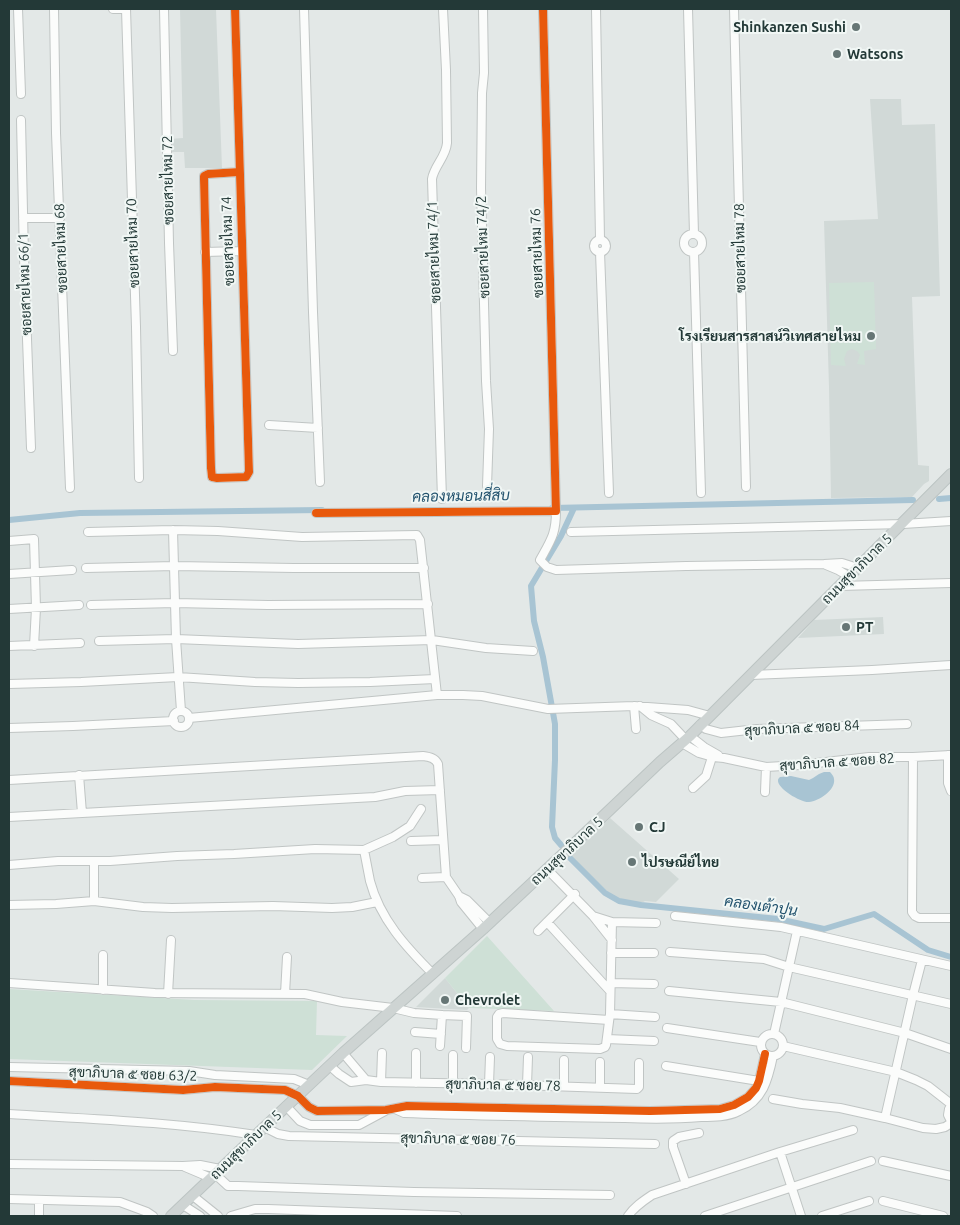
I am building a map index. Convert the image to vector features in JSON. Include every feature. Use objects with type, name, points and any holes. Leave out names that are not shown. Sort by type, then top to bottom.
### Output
[{"type":"main road","name":"ถนนสุขาภิบาล 5","points":[[171,1216],[343,1053],[486,926],[660,762],[686,740],[951,474]]},
{"type":"street","points":[[18,9],[21,94]]},
{"type":"street","name":"ซอยสายไหม 68","points":[[54,9],[56,133],[70,488]]},
{"type":"street","points":[[113,9],[126,9]]},
{"type":"street","name":"ซอยสายไหม 70","points":[[126,9],[139,478]]},
{"type":"street","name":"ซอยสายไหม 72","points":[[164,9],[173,351]]},
{"type":"street","name":"ซอยสายไหม 74","points":[[205,252],[211,474],[214,478],[243,478],[249,472],[235,9]]},
{"type":"street","points":[[304,9],[320,482]]},
{"type":"street","name":"ซอยสายไหม 74/1","points":[[442,499],[432,179],[434,170],[446,153],[447,143],[443,9]]},
{"type":"street","name":"ซอยสายไหม 74/2","points":[[483,9],[484,73],[481,188],[489,429],[487,486]]},
{"type":"street","name":"ซอยสายไหม 76","points":[[543,9],[556,528],[540,560],[556,570],[824,564]]},
{"type":"street","points":[[596,9],[600,240],[604,241],[606,246],[600,252],[608,494]]},
{"type":"street","points":[[688,9],[694,234]]},
{"type":"street","name":"ซอยสายไหม 78","points":[[734,9],[746,488]]},
{"type":"street","name":"ซอยสายไหม 66/1","points":[[21,120],[31,448]]},
{"type":"street","points":[[239,172],[208,174],[204,176],[205,252],[241,251]]},
{"type":"street","points":[[23,218],[60,218]]},
{"type":"street","points":[[690,234],[701,238],[702,244],[700,249],[694,252],[687,249],[684,244],[690,234]]},
{"type":"street","points":[[694,252],[701,493]]},
{"type":"street","points":[[269,425],[318,428]]},
{"type":"street","points":[[316,514],[556,510]]},
{"type":"street","points":[[571,532],[903,524],[951,521]]},
{"type":"street","points":[[173,530],[176,639],[181,711]]},
{"type":"street","points":[[88,532],[218,531],[302,537],[417,535],[420,540],[424,568],[437,695]]},
{"type":"street","points":[[9,541],[34,538],[36,608],[34,646]]},
{"type":"street","points":[[824,564],[842,563],[858,568]]},
{"type":"street","points":[[824,564],[850,577]]},
{"type":"street","points":[[86,568],[175,566],[424,568]]},
{"type":"street","points":[[9,574],[72,570]]},
{"type":"street","points":[[840,586],[951,583]]},
{"type":"street","points":[[91,605],[175,603],[268,606],[428,604]]},
{"type":"street","points":[[9,609],[79,605]]},
{"type":"street","points":[[99,641],[176,639],[298,644],[432,640],[486,648],[533,651]]},
{"type":"street","points":[[9,646],[80,643]]},
{"type":"street","points":[[751,675],[951,665]]},
{"type":"street","points":[[9,684],[178,677],[298,683],[435,679]]},
{"type":"street","points":[[189,718],[437,695],[482,696],[551,709],[637,706],[688,710],[710,716]]},
{"type":"street","points":[[636,729],[637,706]]},
{"type":"street","name":"สุขาภิบาล ๕ ซอย 82","points":[[637,706],[670,724],[686,740],[713,755],[766,767],[869,757],[950,755]]},
{"type":"street","points":[[670,724],[680,709]]},
{"type":"street","points":[[9,728],[174,721],[177,725],[183,726],[187,724],[189,718],[186,712],[181,711],[176,713],[174,721]]},
{"type":"street","name":"สุขาภิบาล ๕ ซอย 84","points":[[700,725],[706,729],[721,732],[906,724]]},
{"type":"street","points":[[693,788],[706,776],[713,755]]},
{"type":"street","points":[[950,755],[948,783],[951,791]]},
{"type":"street","points":[[9,780],[430,757],[438,764],[446,877],[461,902],[486,926]]},
{"type":"street","points":[[913,757],[912,912],[919,918],[951,918]]},
{"type":"street","points":[[765,792],[766,767]]},
{"type":"street","points":[[79,775],[82,813]]},
{"type":"street","points":[[9,817],[375,797],[405,791],[440,790]]},
{"type":"street","points":[[9,864],[71,861],[94,862],[315,849],[364,850],[393,837],[410,826],[421,809]]},
{"type":"street","points":[[411,841],[443,840]]},
{"type":"street","points":[[364,850],[370,881],[377,902],[387,920],[400,939],[433,974]]},
{"type":"street","points":[[94,862],[94,902]]},
{"type":"street","points":[[548,868],[576,896],[612,940]]},
{"type":"street","points":[[422,878],[446,877]]},
{"type":"street","points":[[538,931],[576,896]]},
{"type":"street","points":[[9,904],[94,902],[172,908],[273,906],[332,908],[377,902]]},
{"type":"street","points":[[593,916],[612,922],[656,923]]},
{"type":"street","points":[[675,916],[768,925],[951,966]]},
{"type":"street","points":[[547,922],[610,987],[654,984]]},
{"type":"street","points":[[612,922],[609,1017],[605,1048],[502,1045],[497,1039],[497,1017],[499,1014],[507,1012],[609,1017],[655,1016]]},
{"type":"street","points":[[774,1034],[797,931]]},
{"type":"street","points":[[168,994],[171,940]]},
{"type":"street","points":[[670,952],[764,959],[789,967],[951,1004]]},
{"type":"street","points":[[611,953],[654,953]]},
{"type":"street","points":[[103,955],[103,990]]},
{"type":"street","points":[[285,994],[287,957]]},
{"type":"street","points":[[886,1118],[922,960]]},
{"type":"street","points":[[9,983],[168,994],[304,994],[414,1013],[467,1016],[466,1048]]},
{"type":"street","points":[[668,991],[781,1002],[905,1032],[951,1048]]},
{"type":"street","points":[[440,1046],[442,1015]]},
{"type":"street","points":[[668,1028],[760,1042]]},
{"type":"street","points":[[415,1032],[441,1034]]},
{"type":"street","points":[[771,1033],[780,1037],[783,1046],[780,1053],[769,1055],[762,1050],[760,1042],[771,1033]]},
{"type":"street","points":[[607,1038],[654,1041]]},
{"type":"street","points":[[773,1099],[840,1108],[923,1128],[945,1127],[951,1122],[948,1115],[951,1105],[922,1083],[896,1072],[783,1046]]},
{"type":"street","points":[[343,1053],[366,1080]]},
{"type":"street","points":[[381,1082],[382,1053]]},
{"type":"street","points":[[416,1053],[416,1083]]},
{"type":"street","points":[[453,1055],[453,1083]]},
{"type":"street","points":[[294,1079],[285,1090],[298,1096],[309,1107],[317,1111],[391,1109],[404,1113],[720,1109],[748,1098],[756,1088],[769,1055]]},
{"type":"street","points":[[524,1112],[684,1118],[724,1116],[737,1112],[755,1101],[767,1083],[769,1055]]},
{"type":"street","points":[[489,1084],[490,1057]]},
{"type":"street","points":[[527,1085],[528,1057]]},
{"type":"street","points":[[564,1060],[564,1086]]},
{"type":"street","points":[[600,1062],[600,1087]]},
{"type":"street","name":"สุขาภิบาล ๕ ซอย 78","points":[[330,1066],[351,1082],[366,1080],[381,1082],[637,1089],[639,1087],[640,1063]]},
{"type":"street","points":[[666,1066],[759,1081]]},
{"type":"street","points":[[9,1067],[189,1071],[215,1075],[294,1079],[309,1085]]},
{"type":"street","points":[[215,1075],[215,1087]]},
{"type":"street","name":"สุขาภิบาล ๕ ซอย 63/2","points":[[9,1081],[183,1090],[215,1087],[285,1090]]},
{"type":"street","points":[[286,1106],[300,1121],[310,1126],[359,1125],[391,1109]]},
{"type":"street","points":[[684,1118],[687,1110]]},
{"type":"street","points":[[9,1114],[155,1122],[256,1134]]},
{"type":"street","name":"สุขาภิบาล ๕ ซอย 76","points":[[264,1127],[278,1134],[290,1136],[655,1144]]},
{"type":"street","points":[[628,1216],[652,1195],[852,1130]]},
{"type":"street","points":[[686,1184],[673,1142],[679,1138],[699,1133]]},
{"type":"street","points":[[780,1152],[802,1216]]},
{"type":"street","points":[[883,1160],[951,1176]]},
{"type":"street","points":[[705,1216],[871,1161]]},
{"type":"street","points":[[9,1164],[200,1165],[215,1173],[228,1186],[610,1196]]},
{"type":"street","points":[[183,1166],[215,1173]]},
{"type":"street","points":[[193,1196],[218,1216]]},
{"type":"street","points":[[9,1199],[120,1202],[129,1205],[136,1212],[147,1212],[153,1216]]},
{"type":"street","points":[[39,1200],[39,1216]]},
{"type":"street","points":[[822,1216],[869,1201]]},
{"type":"street","points":[[883,1201],[943,1216]]},
{"type":"street","points":[[183,1205],[200,1216]]},
{"type":"street","points":[[231,1216],[255,1209],[292,1213],[457,1216]]},
{"type":"shaded area","points":[[180,9],[216,9],[222,168],[185,168],[184,152],[170,152],[169,139],[183,138]]},
{"type":"shaded area","name":"โรงเรียนสารสาสน์วิเทศสายไหม","points":[[870,99],[901,99],[902,125],[935,124],[940,296],[912,297],[918,465],[929,466],[929,481],[912,497],[831,498],[824,221],[878,219]]},
{"type":"shaded area","name":"PT","points":[[883,617],[884,634],[798,638],[814,620]]},
{"type":"shaded area","points":[[610,818],[679,879],[656,902],[645,901],[639,904],[619,899],[608,892],[570,856]]},
{"type":"shaded area","points":[[445,978],[469,1008],[467,1010],[416,1007]]},
{"type":"green space","points":[[874,282],[876,349],[864,351],[865,365],[857,364],[860,355],[852,349],[847,351],[844,359],[846,366],[831,365],[829,283]]},
{"type":"green space","points":[[487,936],[554,1011],[469,1008],[445,978]]},
{"type":"green space","points":[[9,989],[195,1000],[317,1001],[316,1035],[347,1036],[312,1070],[9,1059]]},
{"type":"water","points":[[824,772],[830,772],[834,777],[834,783],[830,791],[822,797],[809,802],[796,798],[786,791],[781,787],[778,780],[780,777],[791,776],[809,780]]},
{"type":"waterway","name":"คลองหมอนสี่สิบ","points":[[939,499],[951,498]]},
{"type":"waterway","name":"คลองหมอนสี่สิบ","points":[[552,508],[913,500]]},
{"type":"waterway","name":"คลองเต้าปูน","points":[[561,845],[555,838],[552,827],[555,724],[543,657],[534,621],[531,586],[561,536],[574,508]]},
{"type":"waterway","name":"คลองหมอนสี่สิบ","points":[[9,520],[80,513],[322,510]]},
{"type":"waterway","name":"คลองเต้าปูน","points":[[570,858],[605,893],[619,901],[778,919],[824,929],[874,914],[928,950],[951,957]]},
{"type":"cycle path","points":[[235,9],[249,472],[246,477],[217,478],[212,477],[211,468],[204,176],[208,174],[239,172]]},
{"type":"cycle path","points":[[316,513],[556,511],[543,9]]},
{"type":"cycle path","points":[[9,1081],[183,1090],[215,1087],[285,1090],[298,1096],[309,1107],[317,1111],[386,1110],[407,1106],[650,1111],[720,1109],[734,1105],[748,1097],[756,1088],[765,1054]]},
{"type":"place","name":"Shinkanzen Sushi","points":[[856,27]]},
{"type":"place","name":"Watsons","points":[[837,54]]},
{"type":"place","name":"โรงเรียนสารสาสน์วิเทศสายไหม","points":[[871,336]]},
{"type":"place","name":"PT","points":[[846,627]]},
{"type":"place","name":"CJ","points":[[639,827]]},
{"type":"place","name":"ไปรษณีย์ไทย","points":[[632,862]]},
{"type":"place","name":"Chevrolet","points":[[445,1000]]}]
